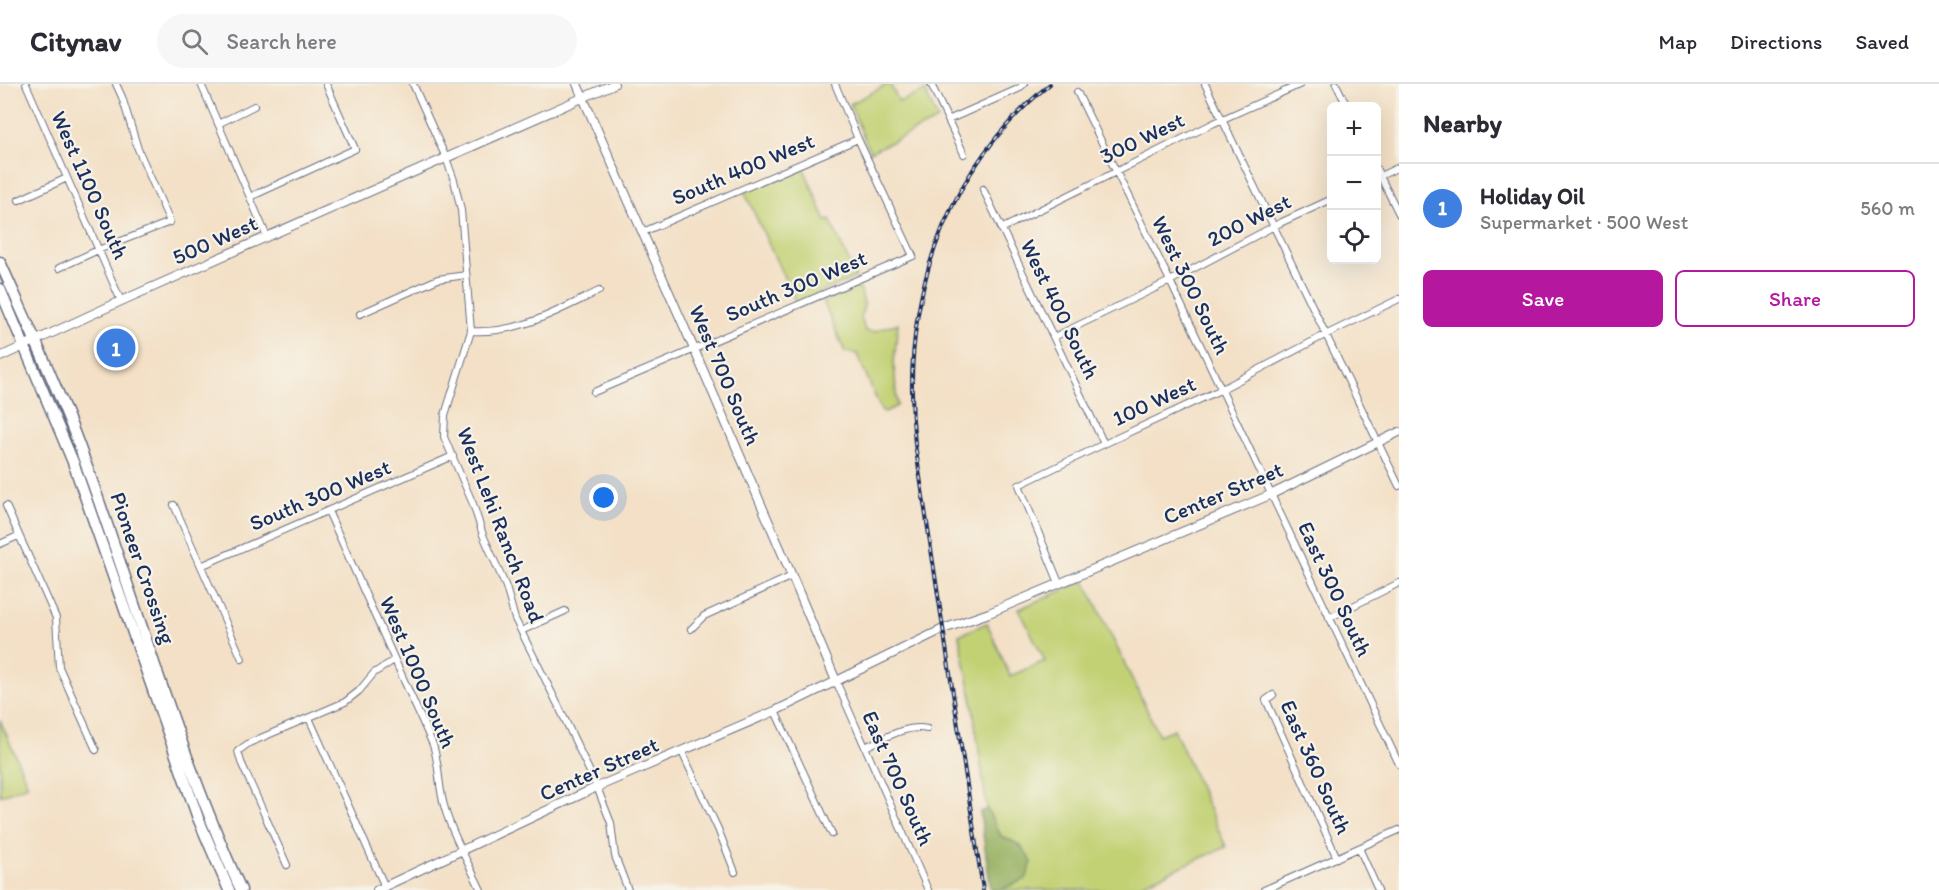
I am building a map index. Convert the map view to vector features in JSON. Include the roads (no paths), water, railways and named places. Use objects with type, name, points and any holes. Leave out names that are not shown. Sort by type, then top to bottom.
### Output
[{"type":"highway","name":"Pioneer Crossing","points":[[0,262],[73,462],[194,808],[229,890]]},
{"type":"highway","name":"Pioneer Crossing","points":[[0,289],[30,343],[83,457],[207,813],[241,890]]},
{"type":"street","name":"West 1100 South","points":[[26,84],[121,301]]},
{"type":"street","points":[[59,268],[170,222],[138,149],[116,84]]},
{"type":"street","points":[[201,84],[267,237]]},
{"type":"street","points":[[250,197],[355,149],[326,84]]},
{"type":"street","name":"West Lehi Ranch Road","points":[[412,84],[446,158],[461,210],[471,331],[445,416],[444,437],[506,586],[515,619],[597,787],[611,823],[615,856],[628,890]]},
{"type":"street","name":"West 700 South","points":[[577,84],[694,349],[836,681]]},
{"type":"street","points":[[582,98],[614,84]]},
{"type":"street","points":[[835,84],[858,140]]},
{"type":"street","points":[[931,84],[964,154]]},
{"type":"street","points":[[948,120],[1018,89],[1024,84]]},
{"type":"street","points":[[1204,84],[1399,486]]},
{"type":"street","name":"300 West","points":[[1001,229],[1222,119],[1301,84]]},
{"type":"street","points":[[1336,84],[1345,102]]},
{"type":"street","name":"West 300 South","points":[[1077,92],[1170,281],[1270,495]]},
{"type":"street","name":"500 West","points":[[0,357],[121,301],[582,98]]},
{"type":"street","points":[[218,123],[254,106]]},
{"type":"street","name":"South 400 West","points":[[643,232],[858,140]]},
{"type":"street","name":"South 300 West","points":[[594,392],[913,256],[858,140]]},
{"type":"street","points":[[1381,175],[1399,167]]},
{"type":"street","points":[[19,200],[67,178]]},
{"type":"street","points":[[1381,181],[1399,214]]},
{"type":"street","name":"West 400 South","points":[[983,189],[1104,444]]},
{"type":"street","name":"200 West","points":[[1054,337],[1327,201]]},
{"type":"street","points":[[360,314],[438,279],[466,275]]},
{"type":"street","points":[[471,331],[501,330],[529,324],[599,291]]},
{"type":"street","name":"100 West","points":[[1059,583],[1019,485],[1220,390],[1326,334],[1399,299]]},
{"type":"street","name":"Center Street","points":[[381,888],[597,787],[775,711],[904,649],[1270,495],[1399,432]]},
{"type":"street","name":"South 300 West","points":[[201,566],[453,456]]},
{"type":"street","name":"East 300 South","points":[[1270,495],[1399,764]]},
{"type":"street","points":[[174,505],[242,659]]},
{"type":"street","points":[[6,506],[56,618],[59,667],[96,750]]},
{"type":"street","name":"West 1000 South","points":[[328,511],[435,753],[449,823],[481,890]]},
{"type":"street","points":[[0,544],[18,536]]},
{"type":"street","points":[[691,629],[704,616],[792,576]]},
{"type":"street","points":[[1329,618],[1399,583]]},
{"type":"street","points":[[521,631],[565,611]]},
{"type":"street","points":[[287,865],[238,751],[249,743],[345,702],[374,673],[394,660]]},
{"type":"street","name":"East 700 South","points":[[836,681],[928,890]]},
{"type":"street","name":"East 360 South","points":[[1274,695],[1266,700],[1337,858]]},
{"type":"street","points":[[775,711],[832,834]]},
{"type":"street","points":[[309,718],[381,888]]},
{"type":"street","points":[[865,747],[909,728],[927,729]]},
{"type":"street","points":[[682,752],[718,829],[735,872]]},
{"type":"street","points":[[1264,890],[1399,830]]},
{"type":"street","points":[[1359,848],[1378,890]]},
{"type":"railway","points":[[983,890],[915,444],[912,393],[914,342],[922,293],[936,246],[955,201],[980,159],[1012,120],[1050,84]]},
{"type":"place","name":"Holiday Oil","points":[[116,348]]}]
